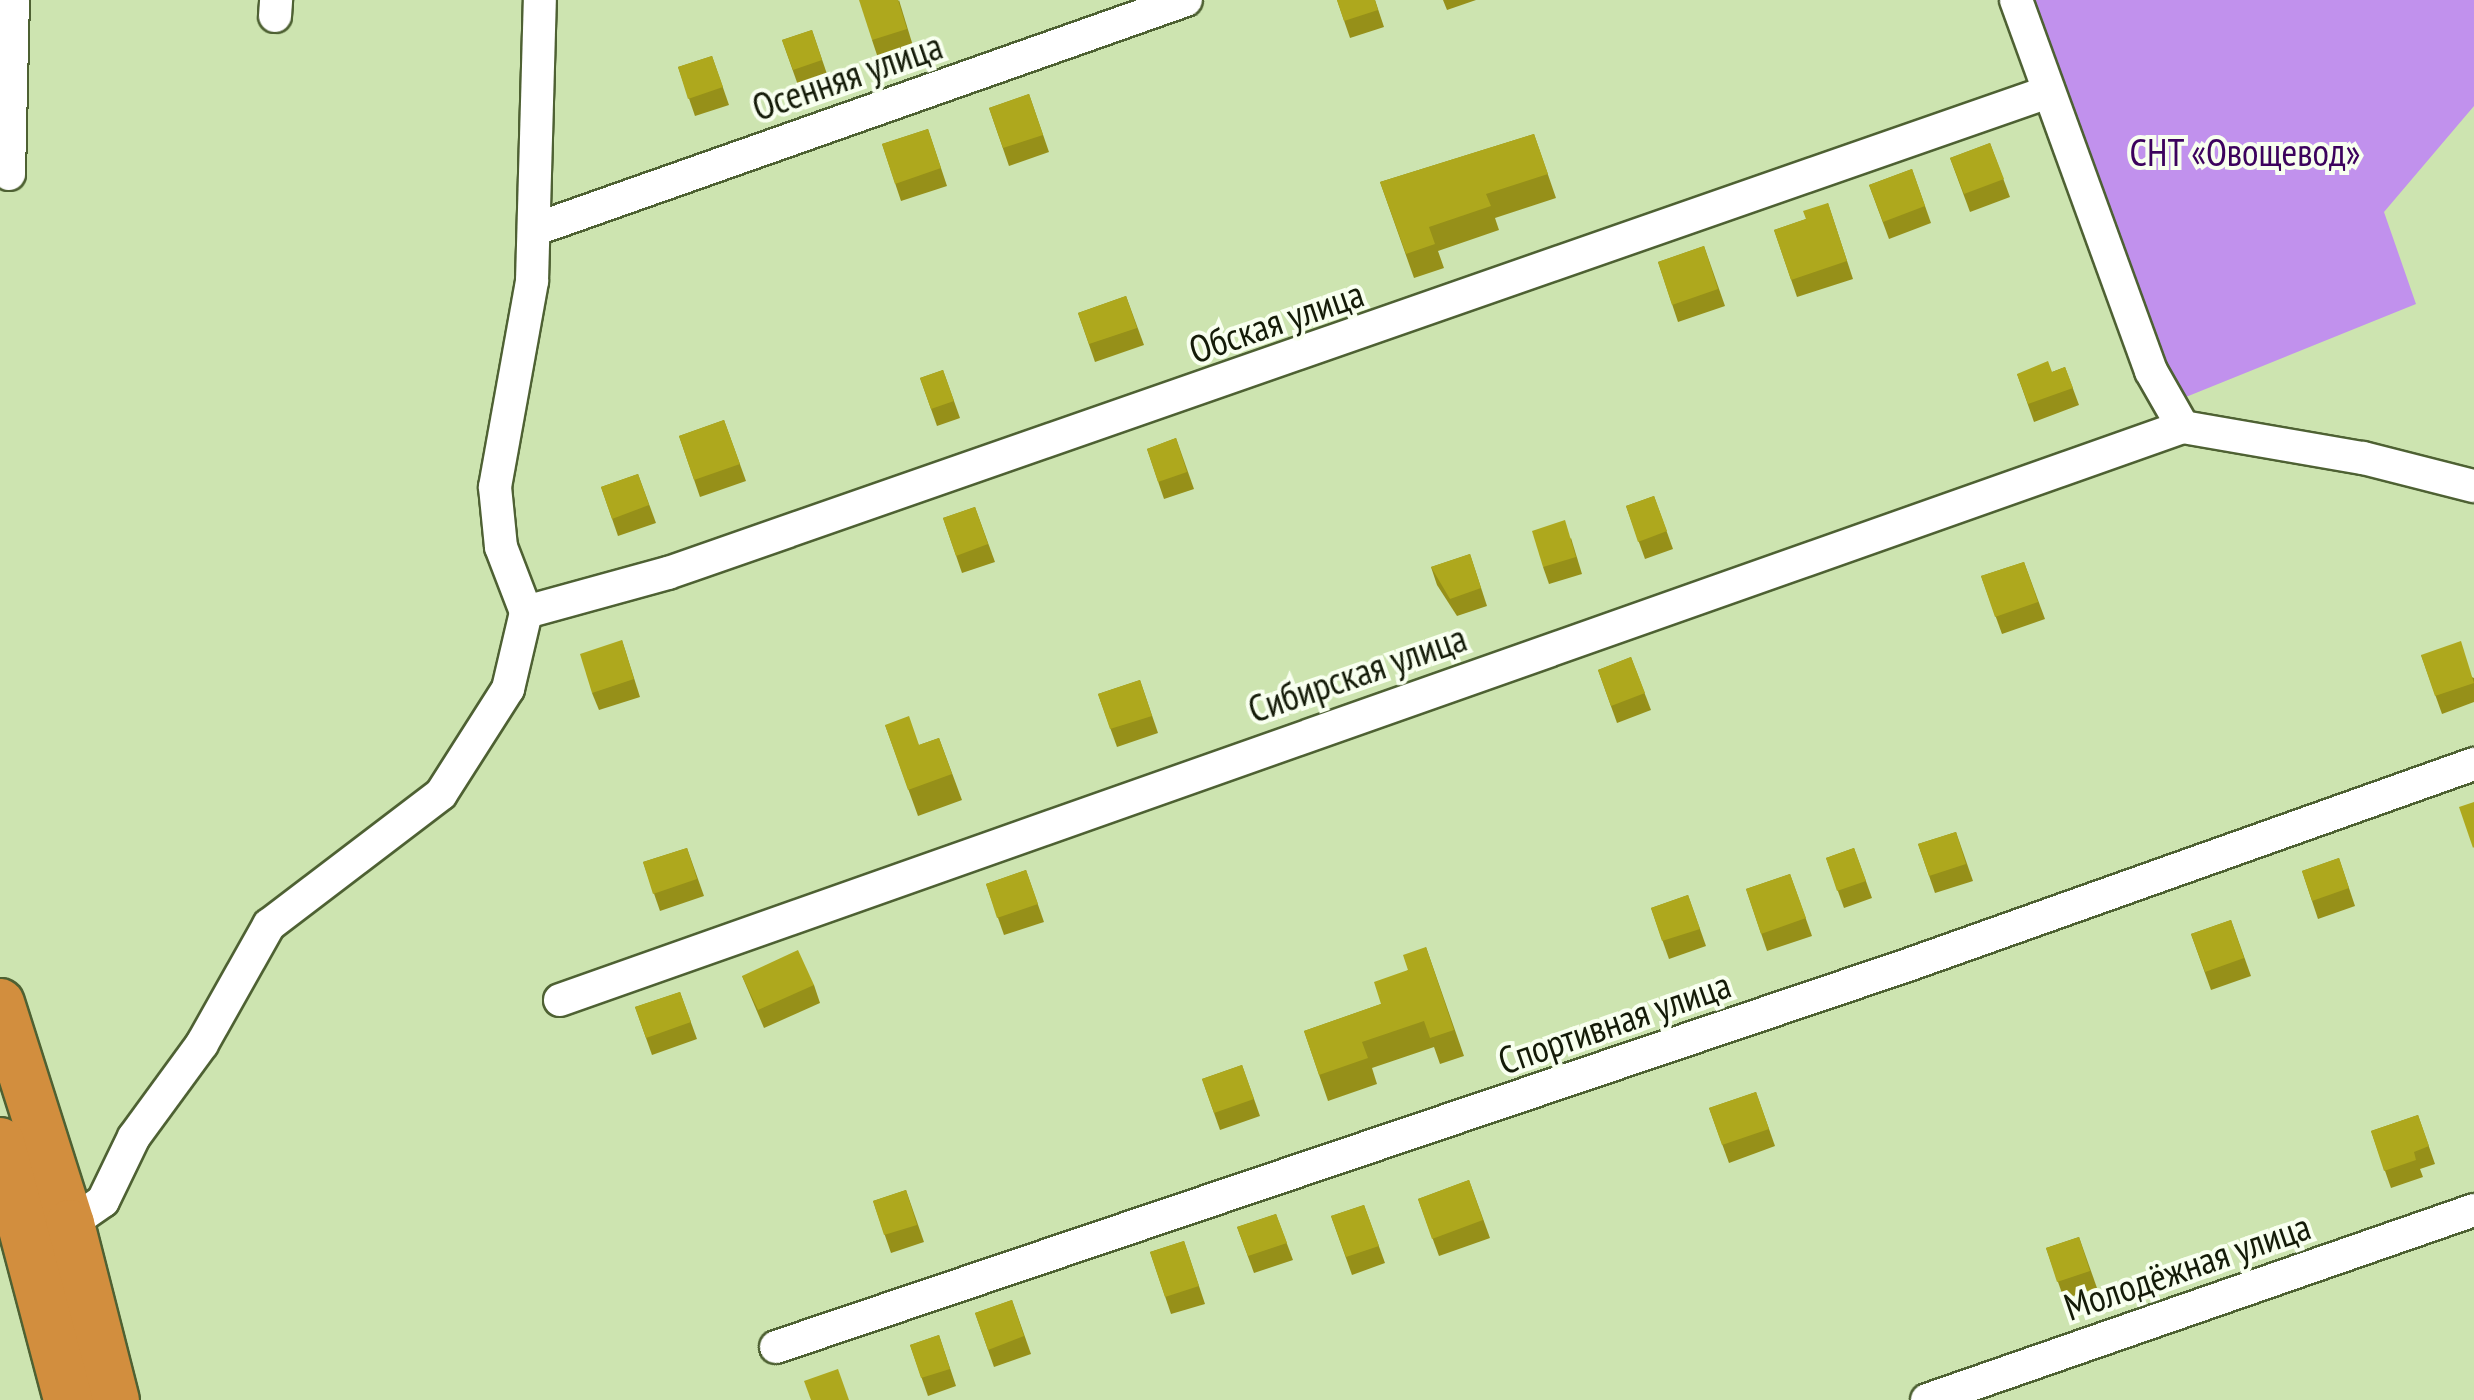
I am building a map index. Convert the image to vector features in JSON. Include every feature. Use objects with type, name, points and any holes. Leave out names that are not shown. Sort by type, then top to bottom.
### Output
[{"type":"highway","points":[[0,1004],[70,1224],[115,1400]]},
{"type":"highway","points":[[0,1142],[68,1400]]},
{"type":"street","points":[[10,174],[13,0]]},
{"type":"street","points":[[70,1224],[103,1201],[134,1137],[202,1044],[268,926],[442,794],[508,688],[526,612],[500,548],[495,487],[536,229],[540,0]]},
{"type":"street","name":"Осенняя улица","points":[[536,229],[1186,0]]},
{"type":"street","points":[[2016,0],[2150,370],[2183,427],[2363,458],[2474,486]]},
{"type":"street","name":"Обская улица","points":[[526,612],[668,573],[2048,92]]},
{"type":"street","name":"Сибирская улица","points":[[560,1000],[2183,427]]},
{"type":"street","name":"Спортивная улица","points":[[776,1347],[1905,966],[2474,764]]},
{"type":"street","name":"Молодёжная улица","points":[[1926,1400],[2474,1210]]},
{"type":"green space","name":"СНТ «Овощевод»","points":[[2033,0],[2474,0],[2474,106],[2384,212],[2416,304],[2171,403]]},
{"type":"building","points":[[859,0],[898,0],[907,29],[872,40]]},
{"type":"building","points":[[1337,0],[1375,0],[1378,10],[1344,21]]},
{"type":"building","points":[[812,30],[822,60],[793,70],[782,40]]},
{"type":"building","points":[[712,56],[723,87],[688,99],[678,67]]},
{"type":"building","points":[[1029,94],[1043,135],[1003,148],[989,108]]},
{"type":"building","points":[[928,129],[941,168],[895,184],[882,144]]},
{"type":"building","points":[[1534,134],[1548,174],[1486,194],[1491,206],[1429,227],[1435,244],[1406,254],[1380,182]]},
{"type":"building","points":[[1990,143],[2004,179],[1964,194],[1950,158]]},
{"type":"building","points":[[1912,169],[1925,206],[1883,222],[1869,185]]},
{"type":"building","points":[[1828,203],[1847,261],[1791,280],[1774,230],[1806,219],[1803,211]]},
{"type":"building","points":[[1704,246],[1718,289],[1672,305],[1658,262]]},
{"type":"building","points":[[1126,296],[1137,328],[1089,344],[1078,313]]},
{"type":"building","points":[[2048,361],[2052,372],[2065,367],[2073,388],[2028,404],[2017,374]]},
{"type":"building","points":[[943,370],[954,401],[931,409],[920,378]]},
{"type":"building","points":[[724,420],[740,464],[694,480],[679,436]]},
{"type":"building","points":[[1176,438],[1187,472],[1158,482],[1147,449]]},
{"type":"building","points":[[638,474],[649,505],[612,519],[601,487]]},
{"type":"building","points":[[1654,496],[1667,531],[1638,542],[1626,506]]},
{"type":"building","points":[[975,507],[988,544],[956,556],[943,518]]},
{"type":"building","points":[[1565,520],[1576,557],[1543,567],[1532,531]]},
{"type":"building","points":[[1470,554],[1481,588],[1450,599],[1431,567]]},
{"type":"building","points":[[2024,562],[2038,602],[1995,617],[1981,576]]},
{"type":"building","points":[[622,640],[634,679],[592,693],[580,654]]},
{"type":"building","points":[[2461,641],[2474,683],[2435,696],[2421,655]]},
{"type":"building","points":[[1631,657],[1645,693],[1611,706],[1598,670]]},
{"type":"building","points":[[1140,680],[1152,716],[1110,729],[1098,694]]},
{"type":"building","points":[[909,716],[919,745],[939,738],[952,774],[908,790],[885,725]]},
{"type":"building","points":[[2474,802],[2474,847],[2473,848],[2459,807]]},
{"type":"building","points":[[1956,832],[1966,864],[1929,876],[1918,844]]},
{"type":"building","points":[[687,848],[697,879],[653,894],[643,862]]},
{"type":"building","points":[[1854,848],[1866,881],[1837,891],[1826,858]]},
{"type":"building","points":[[2339,858],[2349,888],[2312,901],[2302,871]]},
{"type":"building","points":[[1026,870],[1038,904],[997,918],[986,884]]},
{"type":"building","points":[[1790,874],[1806,918],[1761,934],[1746,889]]},
{"type":"building","points":[[1688,895],[1700,929],[1662,941],[1651,908]]},
{"type":"building","points":[[2231,920],[2244,958],[2205,972],[2191,934]]},
{"type":"building","points":[[1426,947],[1454,1030],[1430,1038],[1424,1021],[1362,1042],[1368,1058],[1319,1075],[1304,1031],[1381,1004],[1374,982],[1408,970],[1403,955]]},
{"type":"building","points":[[798,950],[814,985],[758,1010],[742,976]]},
{"type":"building","points":[[680,992],[691,1022],[646,1038],[635,1007]]},
{"type":"building","points":[[1242,1065],[1254,1099],[1214,1113],[1202,1079]]},
{"type":"building","points":[[1756,1092],[1769,1129],[1722,1145],[1709,1108]]},
{"type":"building","points":[[2418,1115],[2429,1146],[2414,1152],[2416,1160],[2384,1171],[2371,1131]]},
{"type":"building","points":[[1469,1180],[1483,1220],[1432,1239],[1418,1199]]},
{"type":"building","points":[[906,1190],[917,1225],[884,1235],[873,1201]]},
{"type":"building","points":[[1364,1205],[1379,1246],[1346,1257],[1331,1216]]},
{"type":"building","points":[[1276,1214],[1287,1243],[1248,1256],[1237,1227]]},
{"type":"building","points":[[2079,1237],[2090,1271],[2057,1282],[2046,1248]]},
{"type":"building","points":[[1184,1241],[1199,1286],[1165,1297],[1150,1252]]},
{"type":"building","points":[[1012,1300],[1024,1336],[988,1350],[975,1313]]},
{"type":"building","points":[[939,1335],[950,1369],[921,1378],[910,1345]]},
{"type":"building","points":[[838,1369],[849,1400],[811,1400],[804,1381]]}]
